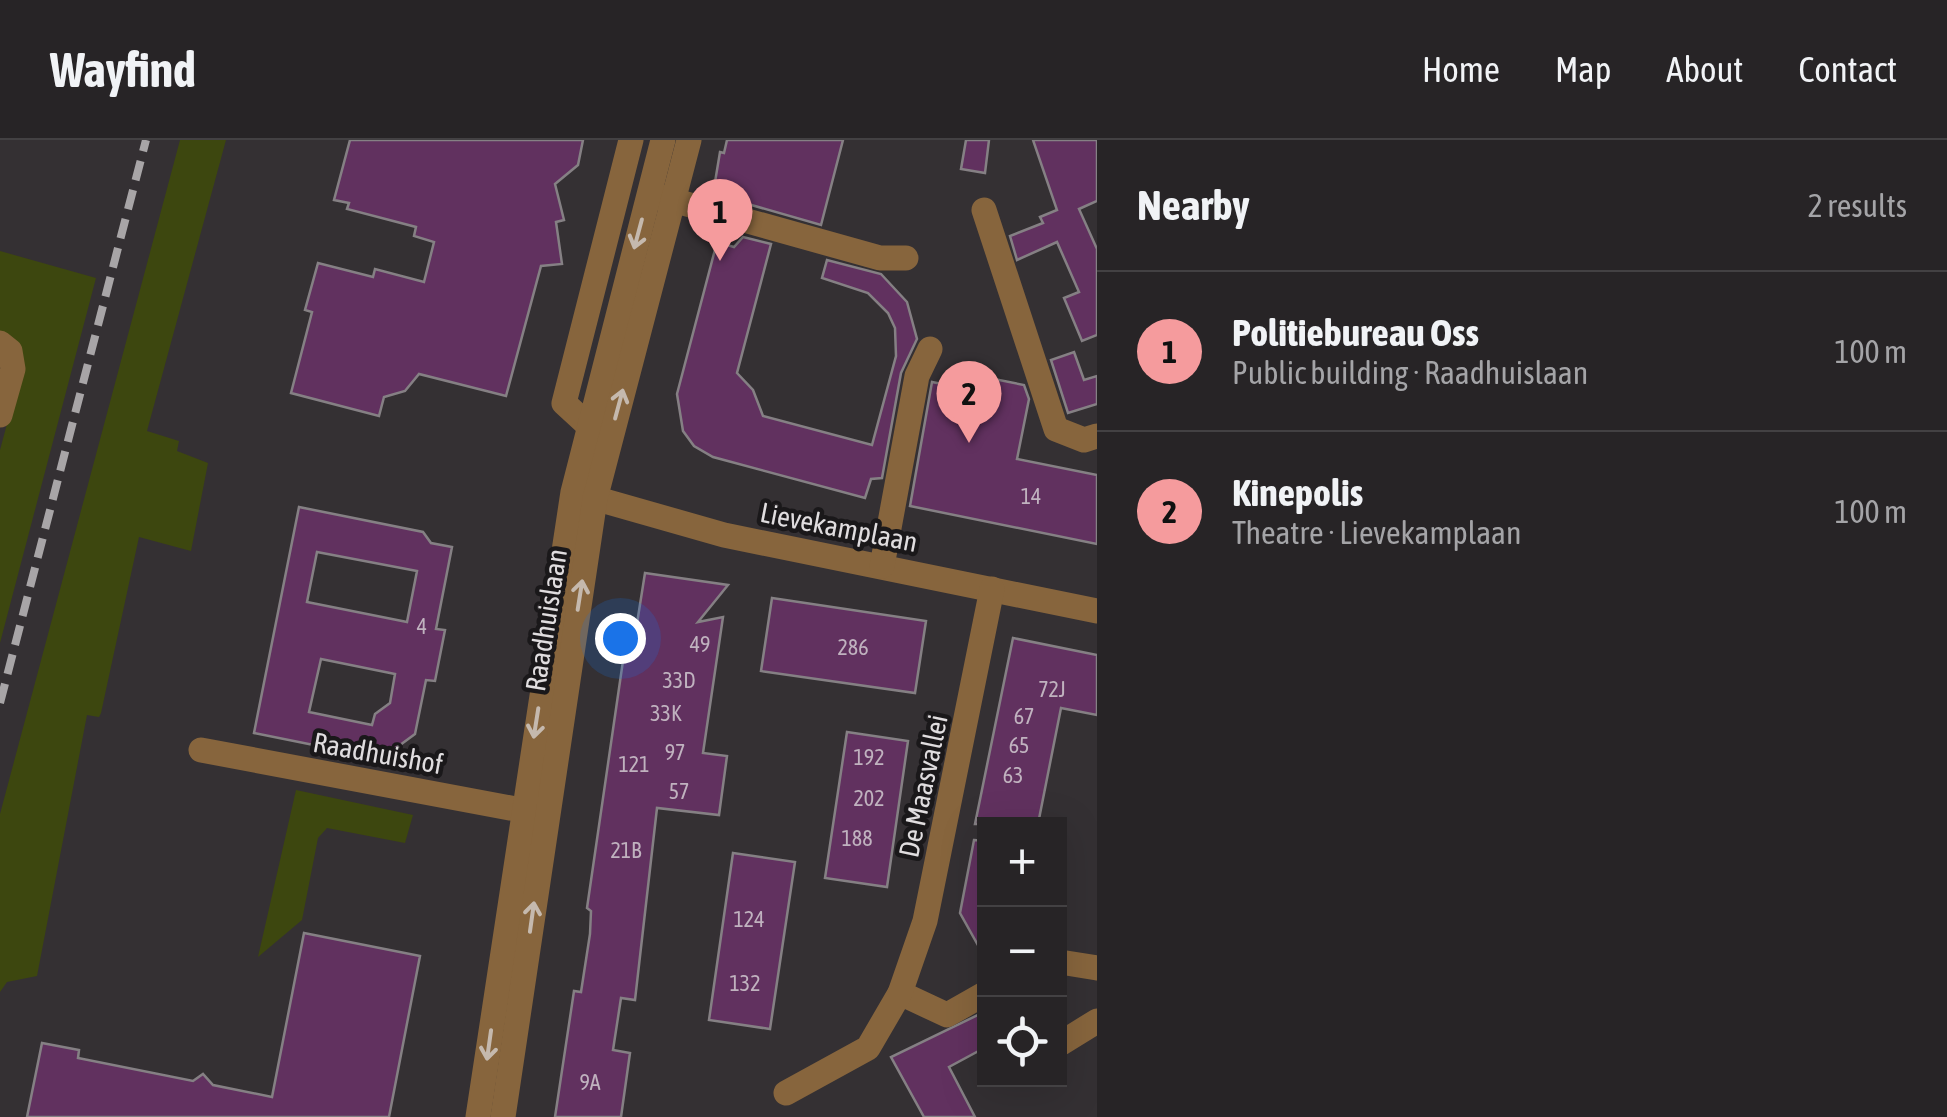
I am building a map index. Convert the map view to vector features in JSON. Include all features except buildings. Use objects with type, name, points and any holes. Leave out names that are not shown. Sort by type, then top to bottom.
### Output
[{"type":"street","points":[[589,426],[564,403],[632,140]]},
{"type":"street","name":"Raadhuislaan","points":[[584,495],[660,197],[662,140]]},
{"type":"street","name":"Raadhuislaan","points":[[478,1117],[534,812],[584,495],[589,426],[660,197],[689,140]]},
{"type":"street","points":[[660,197],[880,258],[906,258]]},
{"type":"street","points":[[984,210],[1056,429],[1084,440],[1097,436]]},
{"type":"street","points":[[0,343],[10,350],[12,369],[0,415]]},
{"type":"street","points":[[882,566],[916,376],[930,349]]},
{"type":"street","name":"Lievekamplaan","points":[[584,495],[724,535],[1097,611]]},
{"type":"street","name":"De Maasvallei","points":[[786,1094],[868,1048],[900,993],[926,921],[992,588]]},
{"type":"street","name":"Raadhuishof","points":[[200,750],[534,812]]},
{"type":"street","name":"Raadhuislaan","points":[[502,1117],[534,812]]},
{"type":"street","points":[[1067,963],[1097,968]]},
{"type":"street","points":[[900,993],[947,1015],[979,997]]},
{"type":"street","points":[[1067,1040],[1097,1021]]},
{"type":"green space","points":[[180,140],[226,140],[147,431],[179,441],[177,451],[208,463],[191,551],[139,537],[101,713],[99,717],[87,715],[37,976],[7,982],[0,992],[0,814]]},
{"type":"green space","points":[[0,251],[96,278],[0,643],[0,450],[19,379],[0,337]]},
{"type":"green space","points":[[296,790],[413,815],[405,843],[327,828],[318,838],[302,920],[258,957]]},
{"type":"railway","points":[[0,703],[146,140]]},
{"type":"place","name":"Politiebureau Oss","points":[[720,261]]},
{"type":"place","name":"Kinepolis","points":[[969,443]]}]
